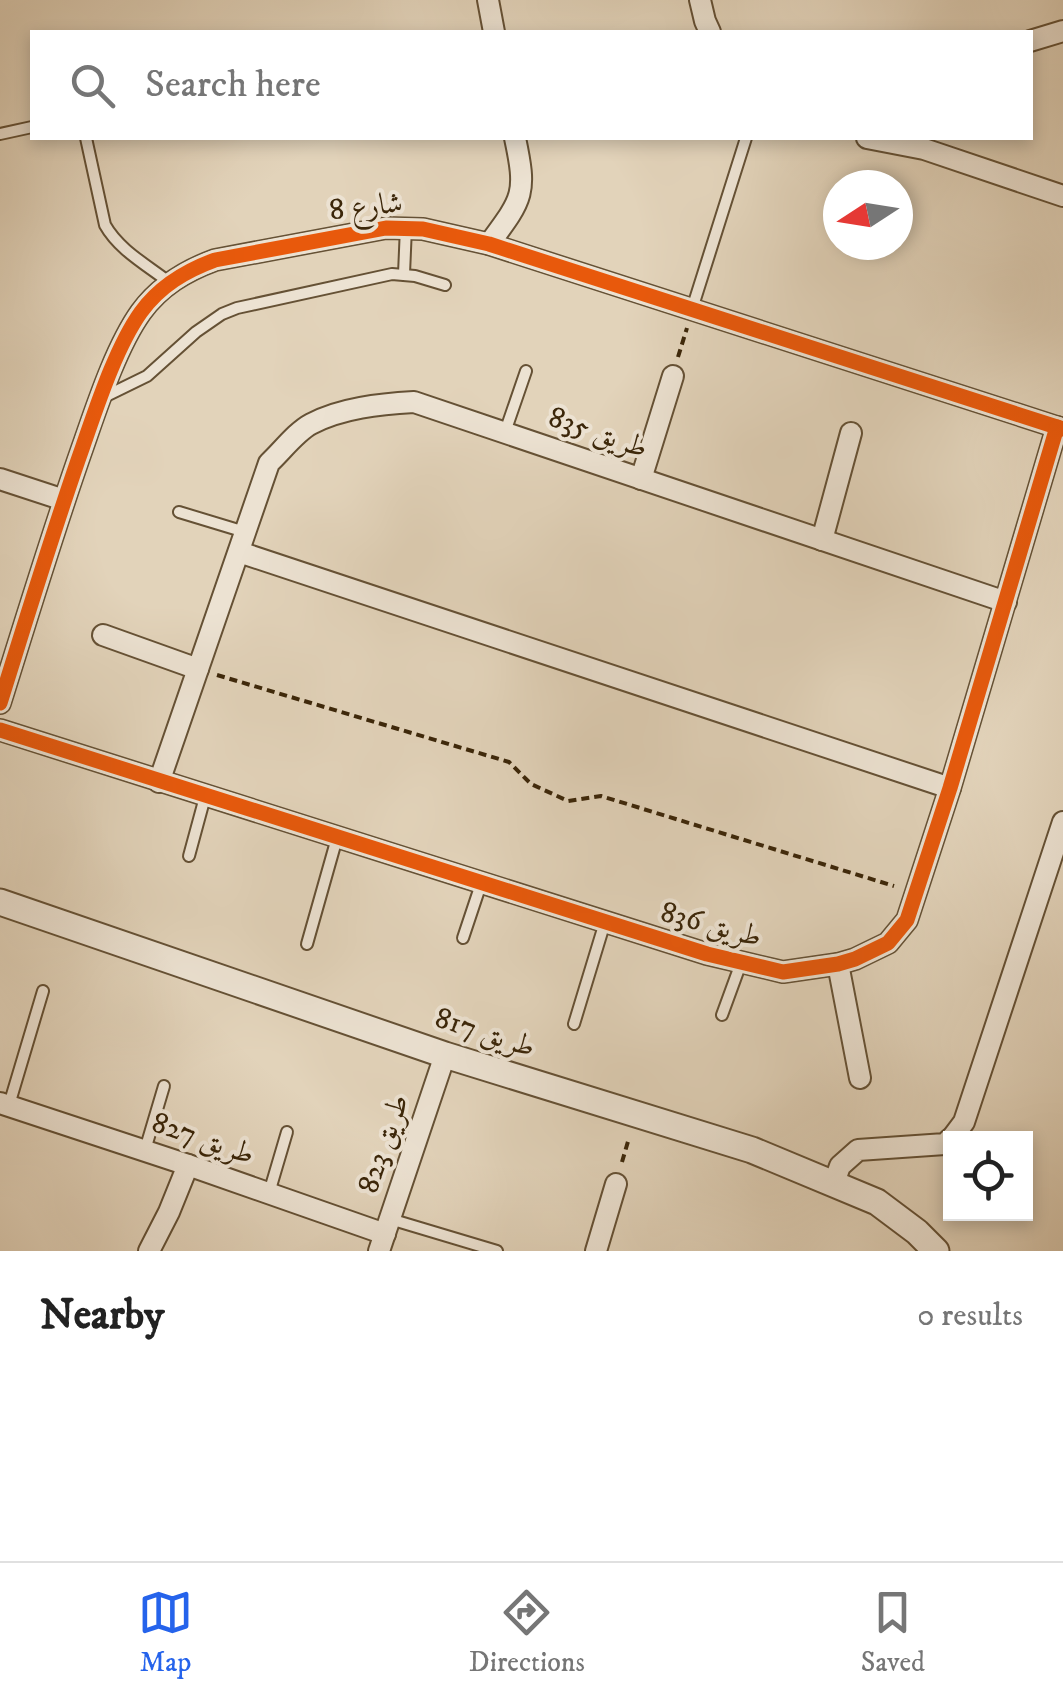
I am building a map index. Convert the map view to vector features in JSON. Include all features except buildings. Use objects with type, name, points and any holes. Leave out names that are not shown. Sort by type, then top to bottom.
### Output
[{"type":"street","points":[[488,0],[494,30]]},
{"type":"street","points":[[700,0],[709,30]]},
{"type":"street","points":[[1033,40],[1063,32]]},
{"type":"street","points":[[489,244],[512,212],[521,190],[516,140]]},
{"type":"street","points":[[890,140],[927,143],[1063,196]]},
{"type":"street","name":"شارع 8","points":[[0,703],[99,399],[139,314],[170,282],[214,260],[366,230],[406,227],[438,232],[489,244],[1060,428]]},
{"type":"street","points":[[642,479],[672,376]]},
{"type":"street","name":"طريق 835","points":[[159,782],[269,463],[308,425],[384,404],[414,402],[1006,602]]},
{"type":"street","name":"طريق 836","points":[[0,730],[707,954],[783,972],[856,960],[888,943],[907,920],[1060,428]]},
{"type":"street","points":[[822,540],[851,433]]},
{"type":"street","points":[[0,478],[64,500]]},
{"type":"street","points":[[242,542],[950,788]]},
{"type":"street","points":[[102,635],[198,669]]},
{"type":"street","points":[[957,1131],[964,1122],[1063,822]]},
{"type":"street","name":"طريق 817","points":[[0,902],[446,1056],[752,1150],[877,1202],[936,1251]]},
{"type":"street","points":[[838,964],[860,1078]]},
{"type":"street","name":"طريق 823","points":[[385,1235],[446,1056]]},
{"type":"street","name":"طريق 827","points":[[4,1105],[385,1235]]},
{"type":"street","points":[[834,1184],[840,1166],[858,1150],[943,1144]]},
{"type":"street","points":[[150,1251],[188,1165]]},
{"type":"street","points":[[596,1251],[616,1184]]},
{"type":"lane","points":[[0,134],[30,127]]},
{"type":"lane","points":[[86,140],[110,233],[123,248],[170,282]]},
{"type":"lane","points":[[692,309],[745,140]]},
{"type":"lane","points":[[404,274],[406,227]]},
{"type":"lane","points":[[99,399],[147,376],[196,332],[237,308],[380,276],[404,274],[444,285]]},
{"type":"lane","points":[[504,433],[526,372]]},
{"type":"lane","points":[[179,512],[242,542]]},
{"type":"lane","points":[[189,856],[205,797]]},
{"type":"lane","points":[[307,944],[337,838]]},
{"type":"lane","points":[[463,938],[482,884]]},
{"type":"lane","points":[[574,1024],[605,922]]},
{"type":"lane","points":[[722,1015],[742,962]]},
{"type":"lane","points":[[4,1105],[43,991]]},
{"type":"lane","points":[[144,1151],[164,1086]]},
{"type":"lane","points":[[269,1193],[287,1132]]},
{"type":"lane","points":[[385,1235],[497,1251]]},
{"type":"path","points":[[672,376],[692,309]]},
{"type":"path","points":[[198,669],[509,762],[531,784],[568,800],[601,796],[916,893]]},
{"type":"path","points":[[616,1184],[636,1114]]},
{"type":"cycle path","points":[[0,703],[72,478],[123,342],[156,294],[183,274],[215,260],[386,228],[423,229],[489,244],[1063,429]]},
{"type":"cycle path","points":[[0,730],[707,954],[783,972],[838,964],[888,943],[907,920],[1057,427]]}]
